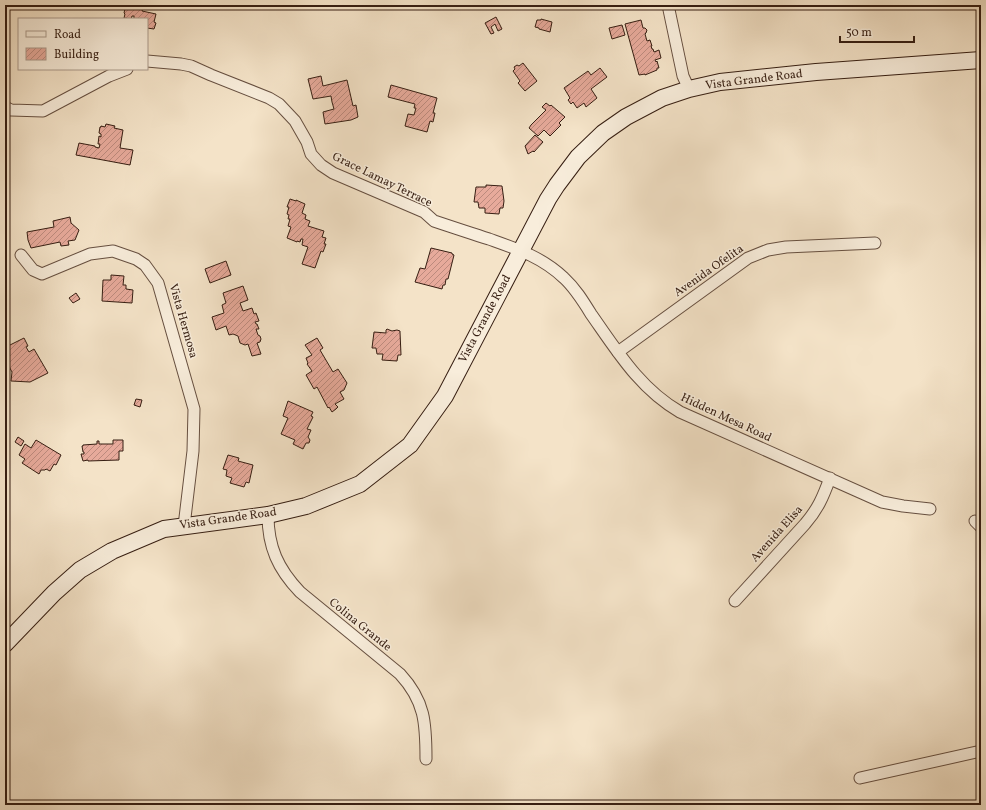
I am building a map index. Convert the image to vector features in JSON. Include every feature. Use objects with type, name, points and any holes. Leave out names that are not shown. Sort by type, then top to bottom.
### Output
[{"type":"street","points":[[668,5],[683,76],[689,89]]},
{"type":"street","name":"Vista Grande Road","points":[[5,644],[54,593],[80,570],[112,550],[164,529],[268,515],[306,506],[360,484],[410,444],[445,396],[548,199],[557,185],[578,157],[593,142],[626,117],[662,98],[689,89],[720,82],[816,72],[981,60]]},
{"type":"street","name":"Grace Lamay Terrace","points":[[148,61],[191,66],[269,98],[279,104],[291,116],[302,131],[311,154],[321,165],[333,173],[424,212],[434,221],[521,250]]},
{"type":"street","points":[[5,107],[11,110],[43,111],[109,76],[124,70]]},
{"type":"street","name":"Avenida Ofelita","points":[[618,352],[748,258],[759,253],[786,247],[875,243]]},
{"type":"street","name":"Hidden Mesa Road","points":[[521,250],[552,268],[573,288],[618,352],[647,387],[662,401],[675,410],[882,502],[904,506],[930,508]]},
{"type":"street","name":"Vista Hermosa","points":[[21,255],[33,270],[42,274],[90,254],[113,251],[136,259],[145,265],[158,283],[194,409],[192,458],[184,526]]},
{"type":"street","name":"Avenida Elisa","points":[[735,601],[814,513],[821,501],[830,478]]},
{"type":"street","name":"Colina Grande","points":[[268,515],[269,534],[274,553],[284,574],[292,584],[400,674],[411,687],[420,704],[424,718],[426,733],[426,759]]},
{"type":"street","points":[[860,778],[981,751]]},
{"type":"building","points":[[126,5],[144,5],[142,11],[156,14],[154,29],[148,28],[148,18],[134,18],[134,16],[132,16],[131,18],[124,18]]},
{"type":"building","points":[[496,17],[502,29],[498,31],[495,24],[491,27],[494,33],[491,34],[485,23]]},
{"type":"building","points":[[541,19],[552,22],[550,32],[535,27],[537,20]]},
{"type":"building","points":[[641,20],[643,28],[647,30],[645,34],[647,41],[650,40],[654,52],[659,50],[661,58],[655,60],[656,62],[657,61],[659,68],[645,75],[639,75],[625,24]]},
{"type":"building","points":[[622,25],[625,35],[612,39],[609,28]]},
{"type":"building","points":[[523,63],[537,81],[525,91],[518,83],[520,81],[513,71],[515,69],[514,67]]},
{"type":"building","points":[[600,68],[607,77],[591,89],[597,98],[586,107],[584,103],[577,108],[573,102],[571,104],[568,100],[570,98],[564,88],[588,71],[591,75]]},
{"type":"building","points":[[321,76],[323,86],[347,80],[353,106],[356,105],[358,117],[351,120],[325,124],[323,112],[334,109],[331,96],[313,99],[308,79]]},
{"type":"building","points":[[391,85],[437,98],[433,113],[435,113],[433,122],[430,121],[427,132],[405,126],[408,114],[414,115],[416,108],[414,108],[415,104],[388,97]]},
{"type":"building","points":[[546,103],[550,106],[551,105],[565,117],[559,123],[561,125],[550,136],[544,130],[538,136],[529,128],[546,110],[542,107]]},
{"type":"building","points":[[106,124],[123,130],[120,148],[133,150],[130,165],[76,155],[79,143],[99,148],[99,136],[101,137],[101,134],[99,133],[100,127],[105,127]]},
{"type":"building","points":[[535,135],[543,142],[534,152],[533,151],[528,154],[525,146]]},
{"type":"building","points":[[486,185],[502,186],[504,201],[503,208],[500,208],[499,214],[485,213],[485,208],[479,208],[478,202],[474,202],[476,187],[486,187]]},
{"type":"building","points":[[290,199],[305,204],[302,213],[306,215],[305,219],[310,221],[308,226],[324,231],[322,237],[326,238],[324,244],[326,244],[323,252],[321,251],[315,268],[302,264],[308,247],[302,245],[303,239],[301,239],[300,242],[297,242],[287,238],[291,227],[288,226],[290,219],[288,219],[289,215],[287,214],[289,207],[287,207]]},
{"type":"building","points":[[70,217],[71,223],[79,230],[75,240],[68,241],[69,245],[61,246],[60,242],[31,248],[27,232],[54,227],[53,221]]},
{"type":"building","points":[[431,248],[452,253],[454,255],[448,279],[446,279],[445,285],[443,285],[442,289],[415,282],[420,268],[425,269]]},
{"type":"building","points":[[226,261],[231,275],[210,283],[205,269]]},
{"type":"building","points":[[111,275],[124,276],[123,285],[126,285],[126,289],[133,290],[132,303],[102,301],[103,280],[111,280]]},
{"type":"building","points":[[243,286],[248,300],[240,303],[243,311],[252,308],[259,321],[255,322],[259,329],[256,329],[258,335],[261,339],[260,342],[257,343],[261,354],[252,356],[248,344],[245,345],[240,343],[238,336],[233,334],[229,335],[226,326],[216,330],[212,317],[224,313],[222,305],[226,303],[223,293]]},
{"type":"building","points":[[76,293],[80,299],[73,303],[69,298]]},
{"type":"building","points":[[387,329],[392,331],[400,331],[401,355],[398,355],[397,361],[382,360],[383,354],[377,354],[376,348],[372,348],[374,332],[386,333]]},
{"type":"building","points":[[24,338],[29,352],[34,349],[48,373],[30,382],[11,381],[12,372],[5,359],[5,344],[7,343],[8,346]]},
{"type":"building","points":[[317,338],[323,348],[320,350],[333,372],[338,369],[347,383],[344,390],[340,392],[344,399],[335,404],[338,407],[332,412],[329,407],[328,408],[317,387],[314,389],[306,375],[312,371],[307,364],[306,358],[312,355],[305,345]]},
{"type":"building","points":[[136,399],[142,400],[140,407],[134,405]]},
{"type":"building","points":[[288,401],[313,412],[311,416],[313,417],[307,429],[311,430],[308,437],[310,440],[309,443],[306,443],[303,449],[293,444],[295,440],[281,434],[288,418],[283,416]]},
{"type":"building","points":[[18,437],[24,441],[21,446],[15,442]]},
{"type":"building","points":[[36,440],[61,455],[56,465],[54,464],[50,471],[46,469],[41,470],[39,474],[22,463],[25,459],[19,455],[25,444],[31,448]]},
{"type":"building","points":[[113,440],[123,440],[123,451],[119,451],[119,460],[83,461],[81,454],[84,454],[83,445],[97,444],[97,441],[99,441],[99,444],[113,444]]},
{"type":"building","points":[[228,455],[239,458],[238,461],[253,465],[249,483],[246,482],[244,487],[230,483],[232,478],[226,476],[227,470],[223,469]]}]
